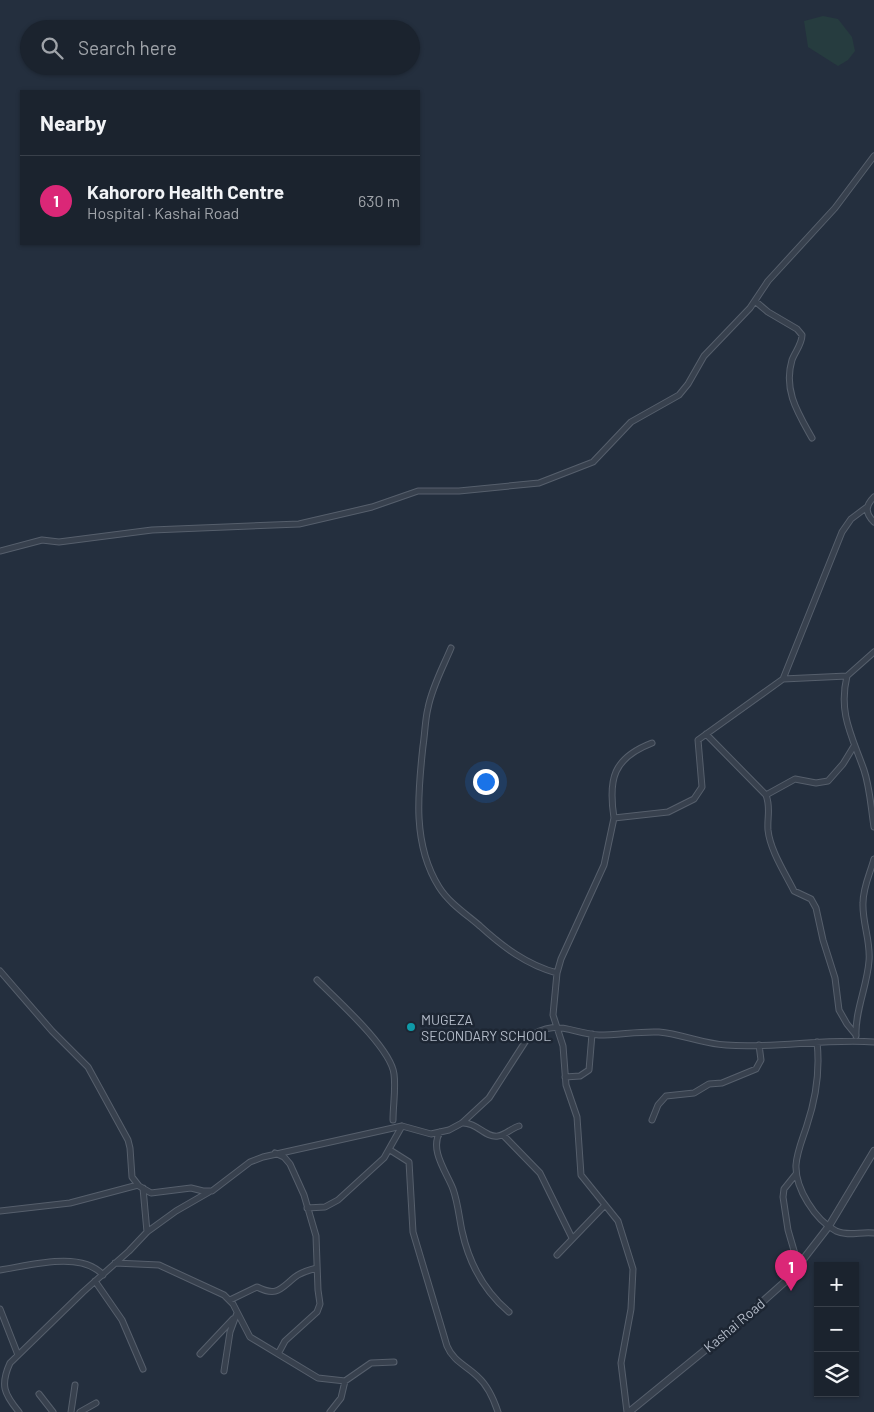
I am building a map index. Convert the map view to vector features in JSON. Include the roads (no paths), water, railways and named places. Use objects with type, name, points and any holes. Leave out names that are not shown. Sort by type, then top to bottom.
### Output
[{"type":"street","points":[[0,551],[42,540],[59,542],[152,530],[300,524],[372,507],[418,491],[459,491],[539,483],[593,462],[631,422],[678,395],[688,384],[704,356],[756,301],[780,267],[835,208],[874,156]]},
{"type":"street","points":[[756,301],[768,312],[797,329],[802,335],[792,359],[789,382],[790,394],[812,438]]},
{"type":"street","points":[[614,818],[668,812],[694,799],[702,787],[698,740],[783,679],[842,532],[851,519],[867,507],[874,497]]},
{"type":"street","points":[[867,507],[867,514],[874,522]]},
{"type":"street","points":[[451,648],[428,708],[420,782],[418,810],[420,831],[431,869],[439,886],[449,899],[489,935],[529,963],[557,973]]},
{"type":"street","points":[[783,679],[847,676],[874,652]]},
{"type":"street","points":[[847,676],[844,705],[846,724],[869,788],[874,827]]},
{"type":"street","points":[[706,734],[766,795],[770,808],[768,831],[773,846],[794,891],[811,899],[816,908],[823,940],[835,978],[839,1010],[857,1038]]},
{"type":"street","points":[[628,1412],[621,1362],[631,1308],[633,1269],[619,1224],[581,1175],[577,1117],[566,1085],[563,1046],[553,1009],[557,973],[604,865],[614,818],[610,793],[618,768],[634,750],[652,742]]},
{"type":"street","points":[[766,795],[795,779],[816,783],[828,781],[843,764],[854,746]]},
{"type":"street","points":[[857,1038],[858,1007],[866,986],[869,961],[863,904],[864,886],[874,858]]},
{"type":"street","points":[[0,971],[52,1031],[88,1067],[128,1140],[130,1172],[141,1186],[151,1193],[159,1194],[191,1188],[204,1192],[212,1191]]},
{"type":"street","points":[[317,980],[356,1019],[392,1064],[394,1074],[393,1120]]},
{"type":"street","points":[[19,1412],[3,1392],[1,1385],[4,1370],[146,1232],[176,1211],[212,1191],[250,1162],[275,1153],[402,1126],[409,1126],[422,1132],[440,1132],[462,1123],[489,1098],[527,1039],[545,1028],[558,1026],[592,1034],[658,1032],[679,1034],[727,1045],[817,1042],[857,1038],[874,1042]]},
{"type":"street","points":[[565,1077],[580,1076],[589,1070],[592,1034]]},
{"type":"street","points":[[802,1262],[795,1254],[788,1230],[783,1198],[784,1189],[796,1174],[800,1143],[808,1123],[819,1063],[817,1042]]},
{"type":"street","points":[[652,1120],[658,1105],[666,1096],[694,1093],[709,1084],[722,1083],[756,1069],[761,1060],[759,1045]]},
{"type":"street","points":[[462,1123],[474,1124],[489,1135],[496,1137],[519,1126]]},
{"type":"street","points":[[307,1208],[325,1207],[338,1200],[372,1170],[390,1150],[402,1126]]},
{"type":"street","points":[[440,1132],[436,1138],[438,1152],[454,1190],[467,1252],[489,1292],[509,1312]]},
{"type":"street","points":[[503,1135],[540,1173],[572,1238]]},
{"type":"street","points":[[390,1150],[409,1162],[413,1232],[447,1346],[456,1360],[480,1378],[492,1396],[498,1412]]},
{"type":"street","name":"Kashai Road","points":[[628,1412],[742,1320],[783,1284],[829,1226],[874,1151]]},
{"type":"street","points":[[275,1153],[284,1157],[295,1172],[316,1236],[319,1308],[292,1333],[278,1354]]},
{"type":"street","points":[[796,1174],[815,1212],[829,1226],[845,1234],[874,1233]]},
{"type":"street","points":[[0,1211],[70,1203],[141,1186]]},
{"type":"street","points":[[141,1186],[146,1232]]},
{"type":"street","points":[[557,1255],[605,1204]]},
{"type":"street","points":[[0,1270],[29,1264],[77,1263],[94,1266],[103,1275]]},
{"type":"street","points":[[115,1263],[159,1265],[230,1300],[250,1337],[318,1378],[344,1381],[371,1363],[394,1362]]},
{"type":"street","points":[[230,1300],[257,1288],[267,1292],[280,1289],[296,1276],[317,1268]]},
{"type":"street","points":[[95,1281],[122,1320],[143,1369]]},
{"type":"street","points":[[0,1309],[18,1355]]},
{"type":"street","points":[[200,1354],[237,1313]]},
{"type":"street","points":[[224,1371],[234,1318]]},
{"type":"street","points":[[330,1412],[341,1398],[344,1381]]},
{"type":"street","points":[[71,1412],[75,1385]]},
{"type":"street","points":[[39,1394],[53,1412]]},
{"type":"street","points":[[80,1412],[96,1403]]},
{"type":"place","name":"MUGEZA SECONDARY SCHOOL","points":[[411,1027]]},
{"type":"place","name":"Kahororo Health Centre","points":[[791,1291]]}]
